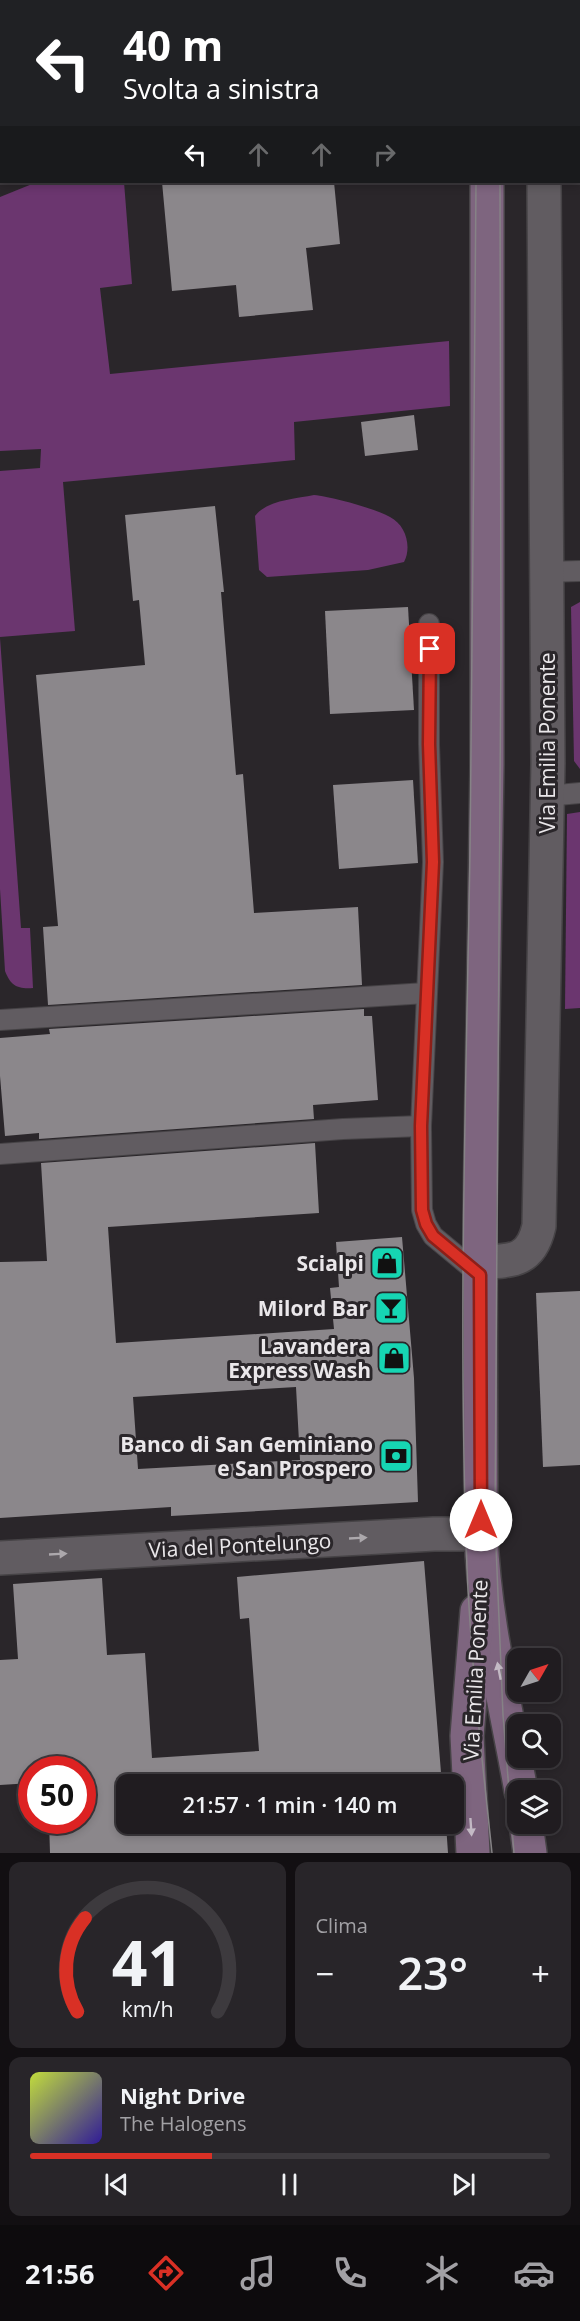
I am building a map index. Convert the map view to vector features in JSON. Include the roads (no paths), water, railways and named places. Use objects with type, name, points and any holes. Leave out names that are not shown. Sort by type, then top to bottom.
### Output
[{"type":"main road","name":"Via Emilia Ponente","points":[[473,1853],[467,1736],[481,1546],[480,1269],[487,765],[487,183]]},
{"type":"main road","name":"Via Emilia Ponente","points":[[481,1546],[494,1645],[519,1780]]},
{"type":"main road","points":[[527,1834],[530,1853]]},
{"type":"street","name":"Via Emilia Ponente","points":[[480,1269],[507,1262],[526,1253],[535,1243],[539,1226],[547,796],[544,183]]},
{"type":"street","name":"Via del Pontelungo","points":[[0,1558],[434,1534],[481,1546]]},
{"type":"lane","points":[[545,572],[580,571]]},
{"type":"lane","points":[[429,624],[429,744],[433,862],[421,1126],[422,1210],[433,1236],[480,1269]]},
{"type":"lane","points":[[547,796],[580,793]]},
{"type":"lane","points":[[0,1020],[426,993]]},
{"type":"lane","points":[[0,1154],[343,1129],[421,1126]]},
{"type":"tram line","points":[[476,183],[463,1390],[469,1604],[492,1853]]},
{"type":"tram line","points":[[500,183],[501,645],[495,1522],[503,1715],[514,1853]]},
{"type":"place","name":"Scialpi","points":[[387,1263]]},
{"type":"place","name":"Milord Bar","points":[[391,1308]]},
{"type":"place","name":"Lavandera Express Wash","points":[[394,1358]]},
{"type":"place","name":"Banco di San Geminiano e San Prospero","points":[[396,1456]]}]
